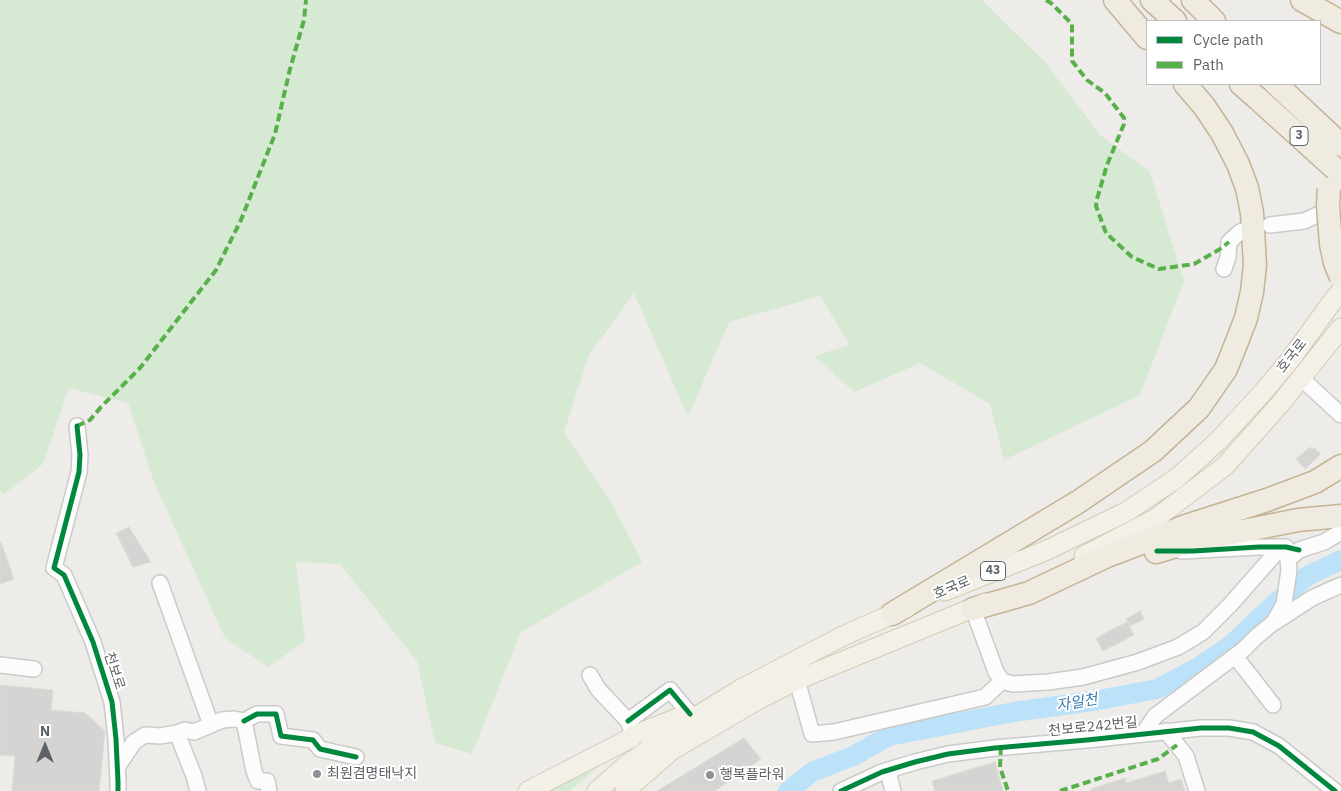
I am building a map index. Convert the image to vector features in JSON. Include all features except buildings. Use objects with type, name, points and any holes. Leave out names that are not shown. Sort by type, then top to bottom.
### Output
[{"type":"highway","points":[[1115,0],[1146,37]]},
{"type":"highway","points":[[1152,0],[1174,20]]},
{"type":"highway","points":[[1159,0],[1179,20]]},
{"type":"highway","points":[[1193,0],[1213,20]]},
{"type":"highway","points":[[1302,0],[1336,19]]},
{"type":"highway","points":[[892,614],[1078,502],[1153,451],[1199,408],[1226,369],[1243,325],[1252,292],[1255,264],[1252,213],[1247,188],[1238,164],[1222,133],[1204,106],[1186,85]]},
{"type":"highway","name":"3","points":[[1277,85],[1341,144]]},
{"type":"highway","name":"3","points":[[1247,89],[1337,189]]},
{"type":"highway","points":[[1341,144],[1337,189],[1328,215],[1335,264],[1341,277]]},
{"type":"highway","points":[[1029,593],[1107,556],[1186,526],[1267,500],[1315,482],[1341,466]]},
{"type":"highway","points":[[973,609],[1193,541],[1298,520],[1341,516]]},
{"type":"main road","name":"호국로","points":[[597,791],[624,767],[684,724],[741,689],[843,636],[975,578],[1045,551],[1108,521],[1126,512],[1177,478],[1218,441],[1264,391],[1290,360],[1341,291]]},
{"type":"main road","name":"호국로","points":[[625,791],[672,750],[761,698],[797,680],[973,609],[1076,560],[1155,518],[1225,466],[1302,378],[1341,328]]},
{"type":"main road","points":[[528,791],[631,738],[631,728],[690,714],[741,689]]},
{"type":"street","points":[[1270,225],[1304,221],[1337,189]]},
{"type":"street","points":[[1224,269],[1229,250],[1228,242],[1242,231]]},
{"type":"street","points":[[1302,378],[1341,415]]},
{"type":"street","name":"천보로","points":[[76,426],[80,455],[79,472],[54,568],[64,575],[93,642],[112,702],[118,766],[118,791]]},
{"type":"street","points":[[1274,622],[1284,604],[1289,570],[1288,560],[1299,550],[1324,542],[1341,532]]},
{"type":"street","points":[[1157,551],[1259,547],[1281,547],[1299,550]]},
{"type":"street","points":[[973,609],[996,672],[1002,681],[1013,684],[1083,677],[1138,662],[1178,646],[1203,632],[1230,605],[1281,547]]},
{"type":"street","points":[[160,583],[211,725]]},
{"type":"street","points":[[1143,734],[1155,716],[1243,650],[1256,636],[1274,622],[1312,598],[1341,585]]},
{"type":"street","points":[[1235,656],[1273,705]]},
{"type":"street","points":[[0,665],[34,669]]},
{"type":"street","points":[[590,675],[598,689],[631,728],[670,690],[690,714]]},
{"type":"street","points":[[797,680],[812,734],[834,732],[986,697],[1002,681]]},
{"type":"street","points":[[118,766],[134,742],[145,735],[160,736],[185,730],[194,732],[222,720],[234,719],[244,721],[257,714],[276,714],[281,736],[314,740],[320,749],[356,757]]},
{"type":"street","points":[[244,721],[254,771],[258,781],[267,781],[269,791]]},
{"type":"street","name":"천보로242번길","points":[[841,791],[888,770],[948,754],[1166,731],[1229,728],[1253,732],[1280,746],[1335,791]]},
{"type":"street","points":[[1166,731],[1186,756],[1197,791]]},
{"type":"street","points":[[177,733],[198,791]]},
{"type":"street","points":[[888,770],[893,791]]},
{"type":"green space","points":[[0,0],[982,0],[1044,61],[1100,135],[1150,172],[1184,281],[1140,395],[1004,460],[990,404],[920,363],[854,392],[814,356],[850,345],[820,296],[729,322],[688,417],[634,293],[589,355],[564,432],[613,505],[642,562],[521,632],[472,754],[435,743],[417,661],[340,564],[296,562],[305,641],[268,667],[225,638],[154,482],[128,403],[69,388],[43,464],[4,494],[0,491]]},
{"type":"green space","points":[[611,756],[570,791],[539,791]]},
{"type":"waterway","name":"자일천","points":[[788,791],[812,772],[853,756],[889,736],[1014,712],[1099,700],[1157,689],[1197,668],[1231,645],[1307,576],[1341,560]]},
{"type":"marked path","points":[[77,426],[90,420],[140,368],[216,270],[241,220],[275,134],[304,20],[306,0]]},
{"type":"marked path","points":[[1046,0],[1072,24],[1072,61],[1087,80],[1105,93],[1124,118],[1124,124],[1107,165],[1097,199],[1096,206],[1106,233],[1132,257],[1159,269],[1194,264],[1229,242]]},
{"type":"marked path","points":[[1060,791],[1158,759],[1177,745]]},
{"type":"marked path","points":[[1001,747],[1000,767],[1008,791]]},
{"type":"cycle path","points":[[77,426],[80,455],[79,472],[54,568],[64,575],[93,642],[112,702],[116,739],[118,791]]},
{"type":"cycle path","points":[[1157,551],[1259,547],[1286,547],[1299,550]]},
{"type":"cycle path","points":[[628,721],[670,690],[690,714]]},
{"type":"cycle path","points":[[244,721],[257,714],[276,714],[281,736],[313,740],[320,749],[356,757]]},
{"type":"cycle path","points":[[841,791],[882,772],[948,754],[1201,728],[1229,728],[1253,732],[1279,746],[1335,791]]},
{"type":"place","name":"최원겸명태낙지","points":[[317,774]]},
{"type":"place","name":"행복플라워","points":[[710,775]]}]
